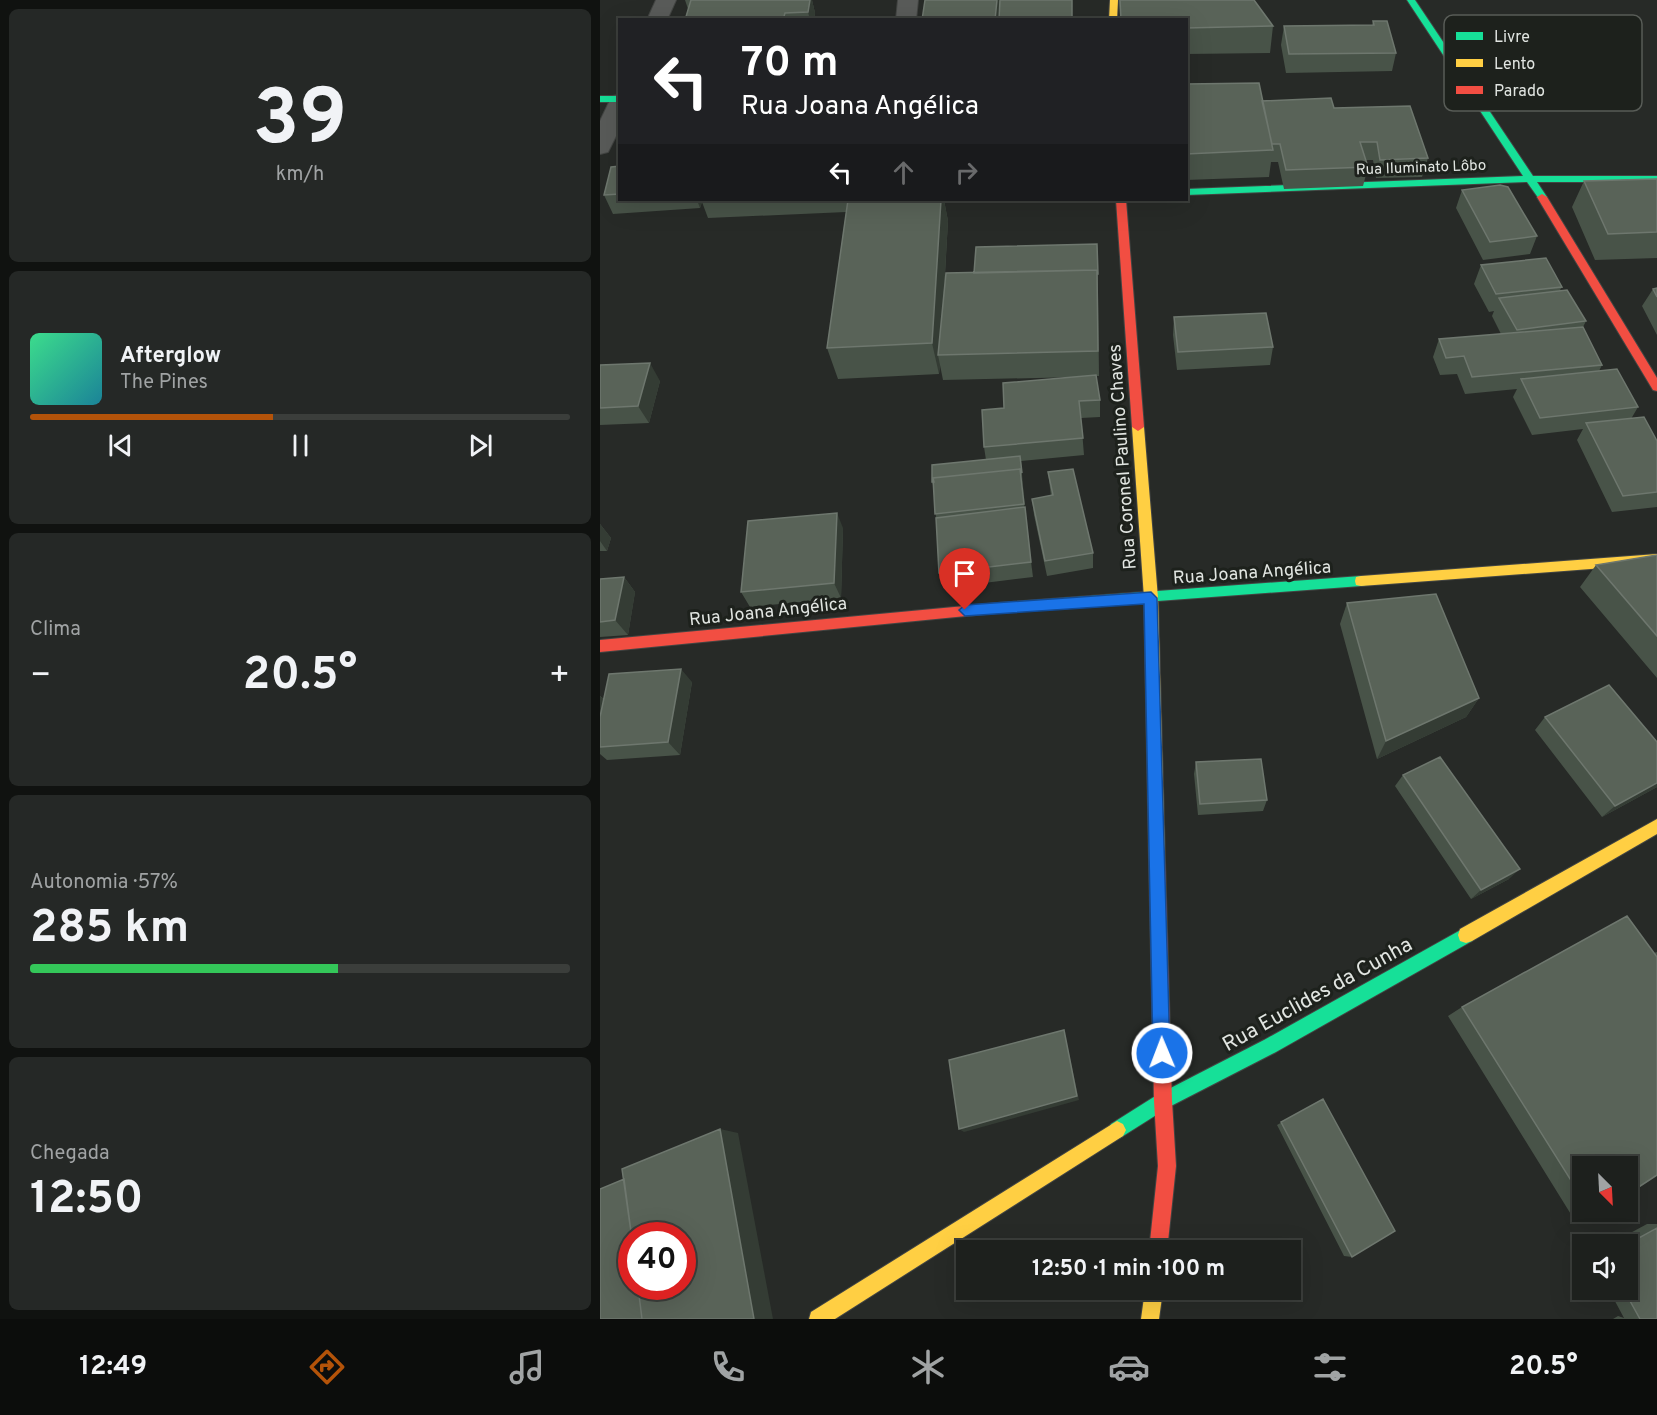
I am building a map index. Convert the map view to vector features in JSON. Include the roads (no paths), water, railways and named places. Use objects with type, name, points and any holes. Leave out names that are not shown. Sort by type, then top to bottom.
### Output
[{"type":"street","points":[[658,18],[666,0]]},
{"type":"street","points":[[906,18],[908,0]]},
{"type":"street","points":[[1113,18],[1114,0]]},
{"type":"street","points":[[1411,0],[1444,49]]},
{"type":"street","points":[[600,99],[618,100]]},
{"type":"street","points":[[600,147],[618,105]]},
{"type":"street","points":[[1485,111],[1531,179],[1657,387]]},
{"type":"street","name":"Rua Iluminato Lôbo","points":[[1188,192],[1531,179],[1657,179]]},
{"type":"street","name":"Rua Coronel Paulino Chaves","points":[[1121,201],[1151,598],[1163,1101],[1167,1166],[1159,1240]]},
{"type":"street","name":"Rua Joana Angélica","points":[[600,646],[919,614],[1657,559]]},
{"type":"street","name":"Rua Euclides da Cunha","points":[[818,1319],[1163,1101],[1270,1046],[1657,826]]},
{"type":"street","points":[[1150,1319],[1153,1300]]}]
